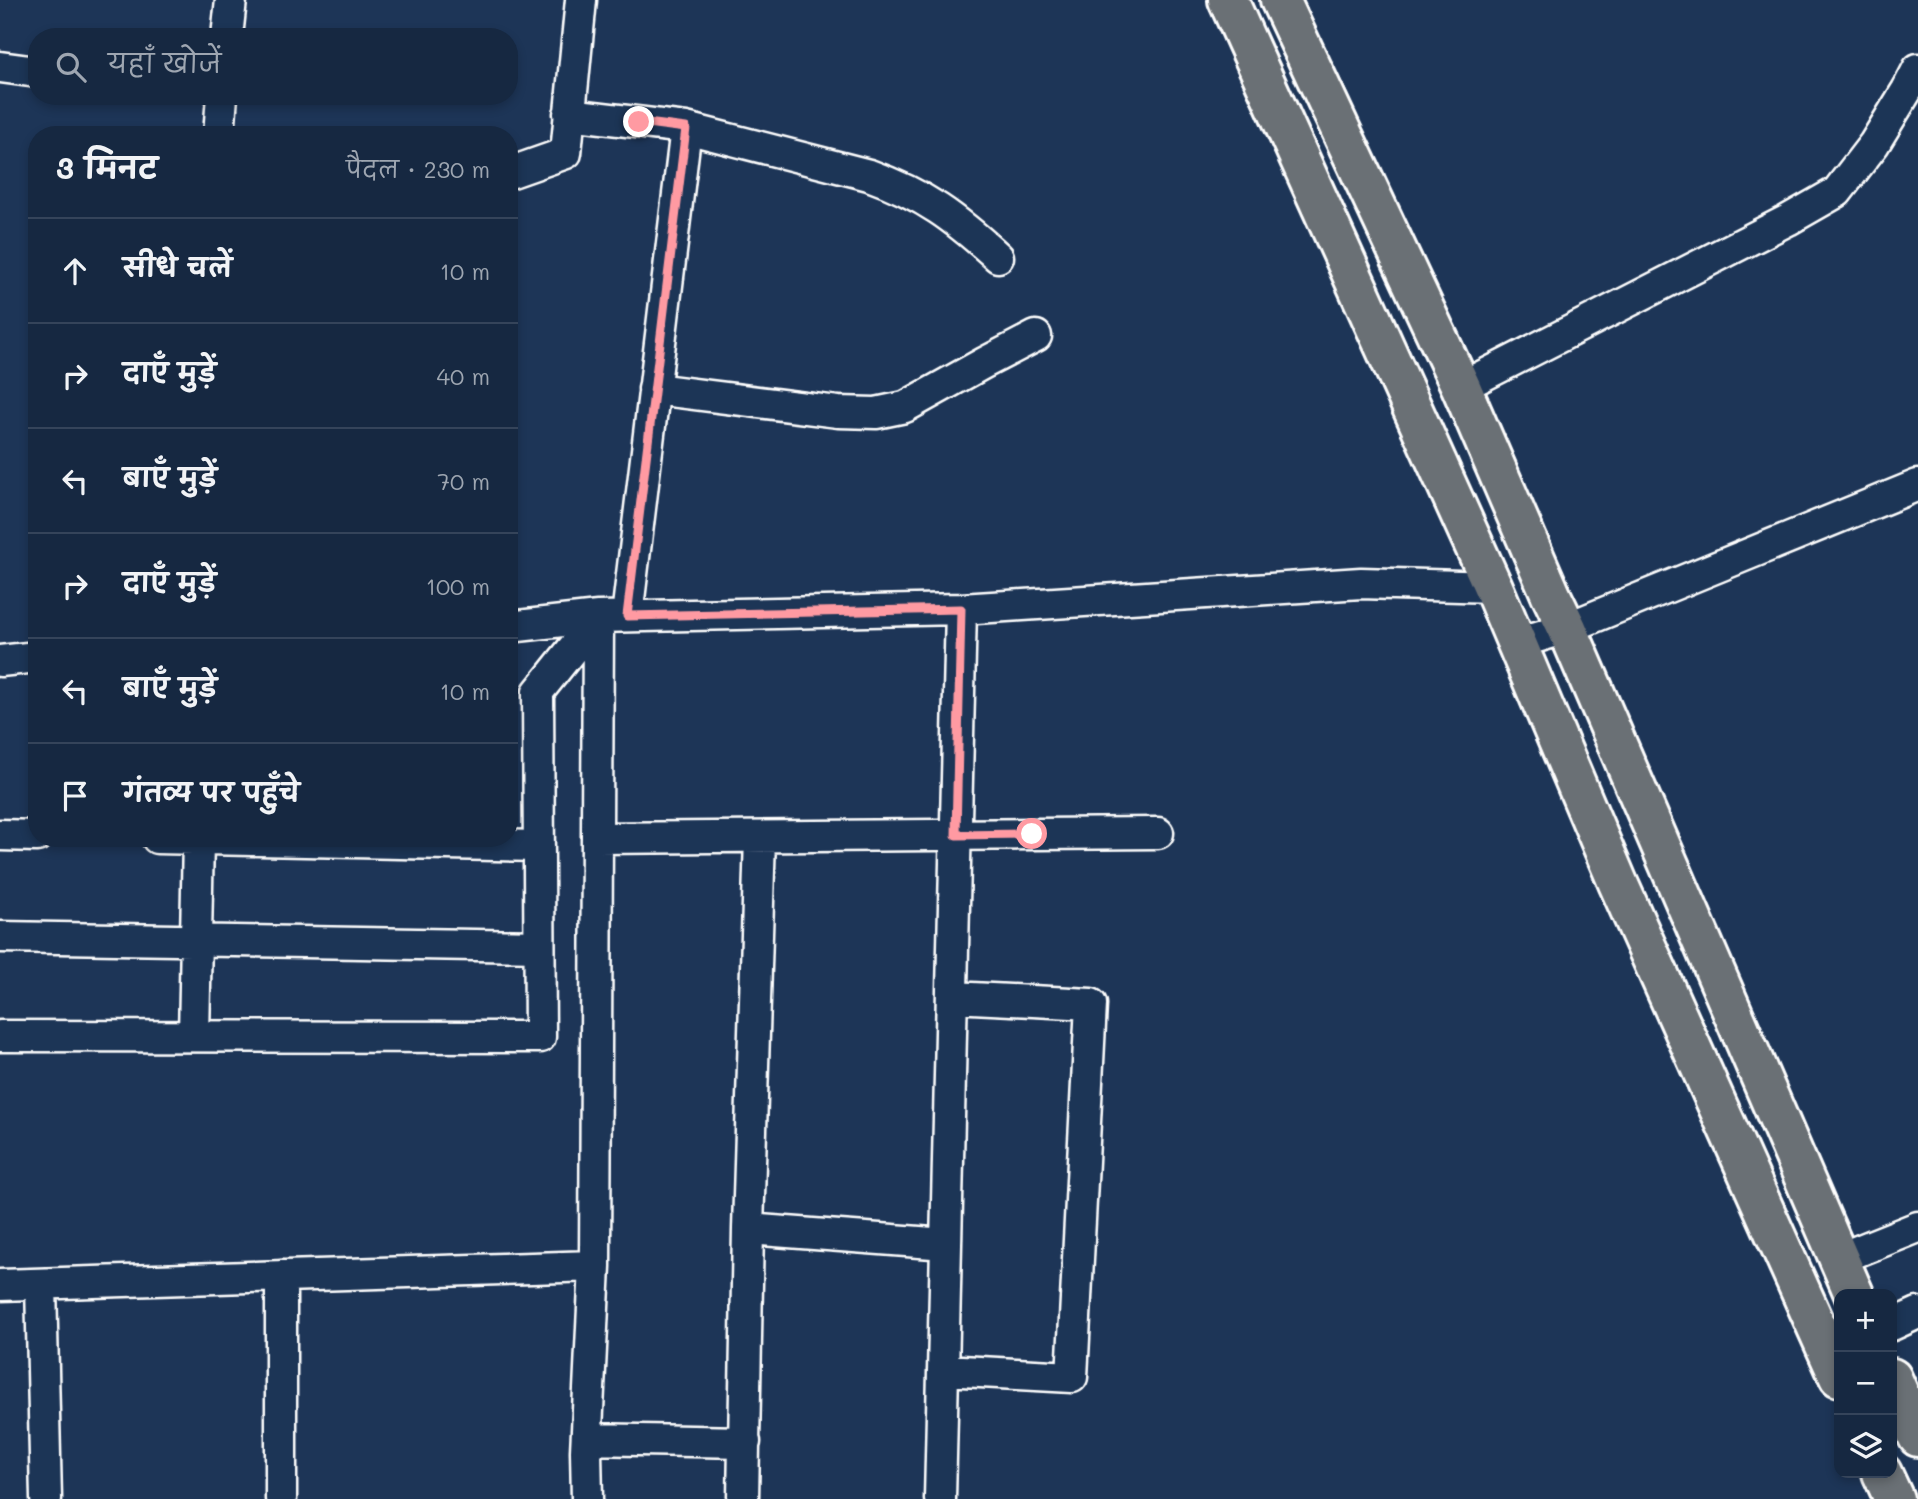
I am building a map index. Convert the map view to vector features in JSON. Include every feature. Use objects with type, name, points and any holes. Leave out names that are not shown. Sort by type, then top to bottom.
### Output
[{"type":"main road","points":[[1228,0],[1493,587],[1618,883],[1834,1366]]},
{"type":"main road","points":[[1280,0],[1461,387],[1852,1289]]},
{"type":"main road","points":[[1897,1389],[1918,1437]]},
{"type":"main road","points":[[1884,1478],[1894,1499]]},
{"type":"street","points":[[229,28],[231,0]]},
{"type":"street","points":[[518,170],[566,153],[581,0]]},
{"type":"street","points":[[0,67],[28,71]]},
{"type":"street","points":[[1461,387],[1838,192],[1874,144],[1918,69]]},
{"type":"street","points":[[220,126],[221,105]]},
{"type":"street","points":[[569,114],[686,128],[869,175],[921,197],[959,222],[998,257]]},
{"type":"street","points":[[587,1499],[595,1266],[597,838],[612,616],[654,389],[686,128]]},
{"type":"street","points":[[654,389],[838,412],[876,413],[905,407],[1036,336]]},
{"type":"street","points":[[1517,643],[1567,628],[1916,491]]},
{"type":"street","points":[[518,623],[612,616],[961,609],[1361,583],[1493,587]]},
{"type":"street","points":[[940,1499],[961,609]]},
{"type":"street","points":[[0,1036],[540,1037],[538,692],[612,616]]},
{"type":"street","points":[[0,661],[28,658]]},
{"type":"street","points":[[597,838],[1158,833]]},
{"type":"street","points":[[0,835],[28,836]]},
{"type":"street","points":[[743,1499],[760,837]]},
{"type":"street","points":[[518,846],[538,846]]},
{"type":"street","points":[[194,1037],[198,847]]},
{"type":"street","points":[[0,937],[539,946]]},
{"type":"street","points":[[943,1370],[1072,1377],[1091,1004],[952,997]]},
{"type":"street","points":[[1838,1259],[1918,1227]]},
{"type":"street","points":[[748,1229],[946,1244]]},
{"type":"street","points":[[0,1286],[595,1266]]},
{"type":"street","points":[[281,1276],[281,1499]]},
{"type":"street","points":[[41,1284],[46,1499]]},
{"type":"street","points":[[1897,1322],[1918,1312]]},
{"type":"street","points":[[587,1439],[745,1442]]},
{"type":"route","points":[[639,122],[686,128],[627,616],[961,609],[956,835],[1032,834]]}]
